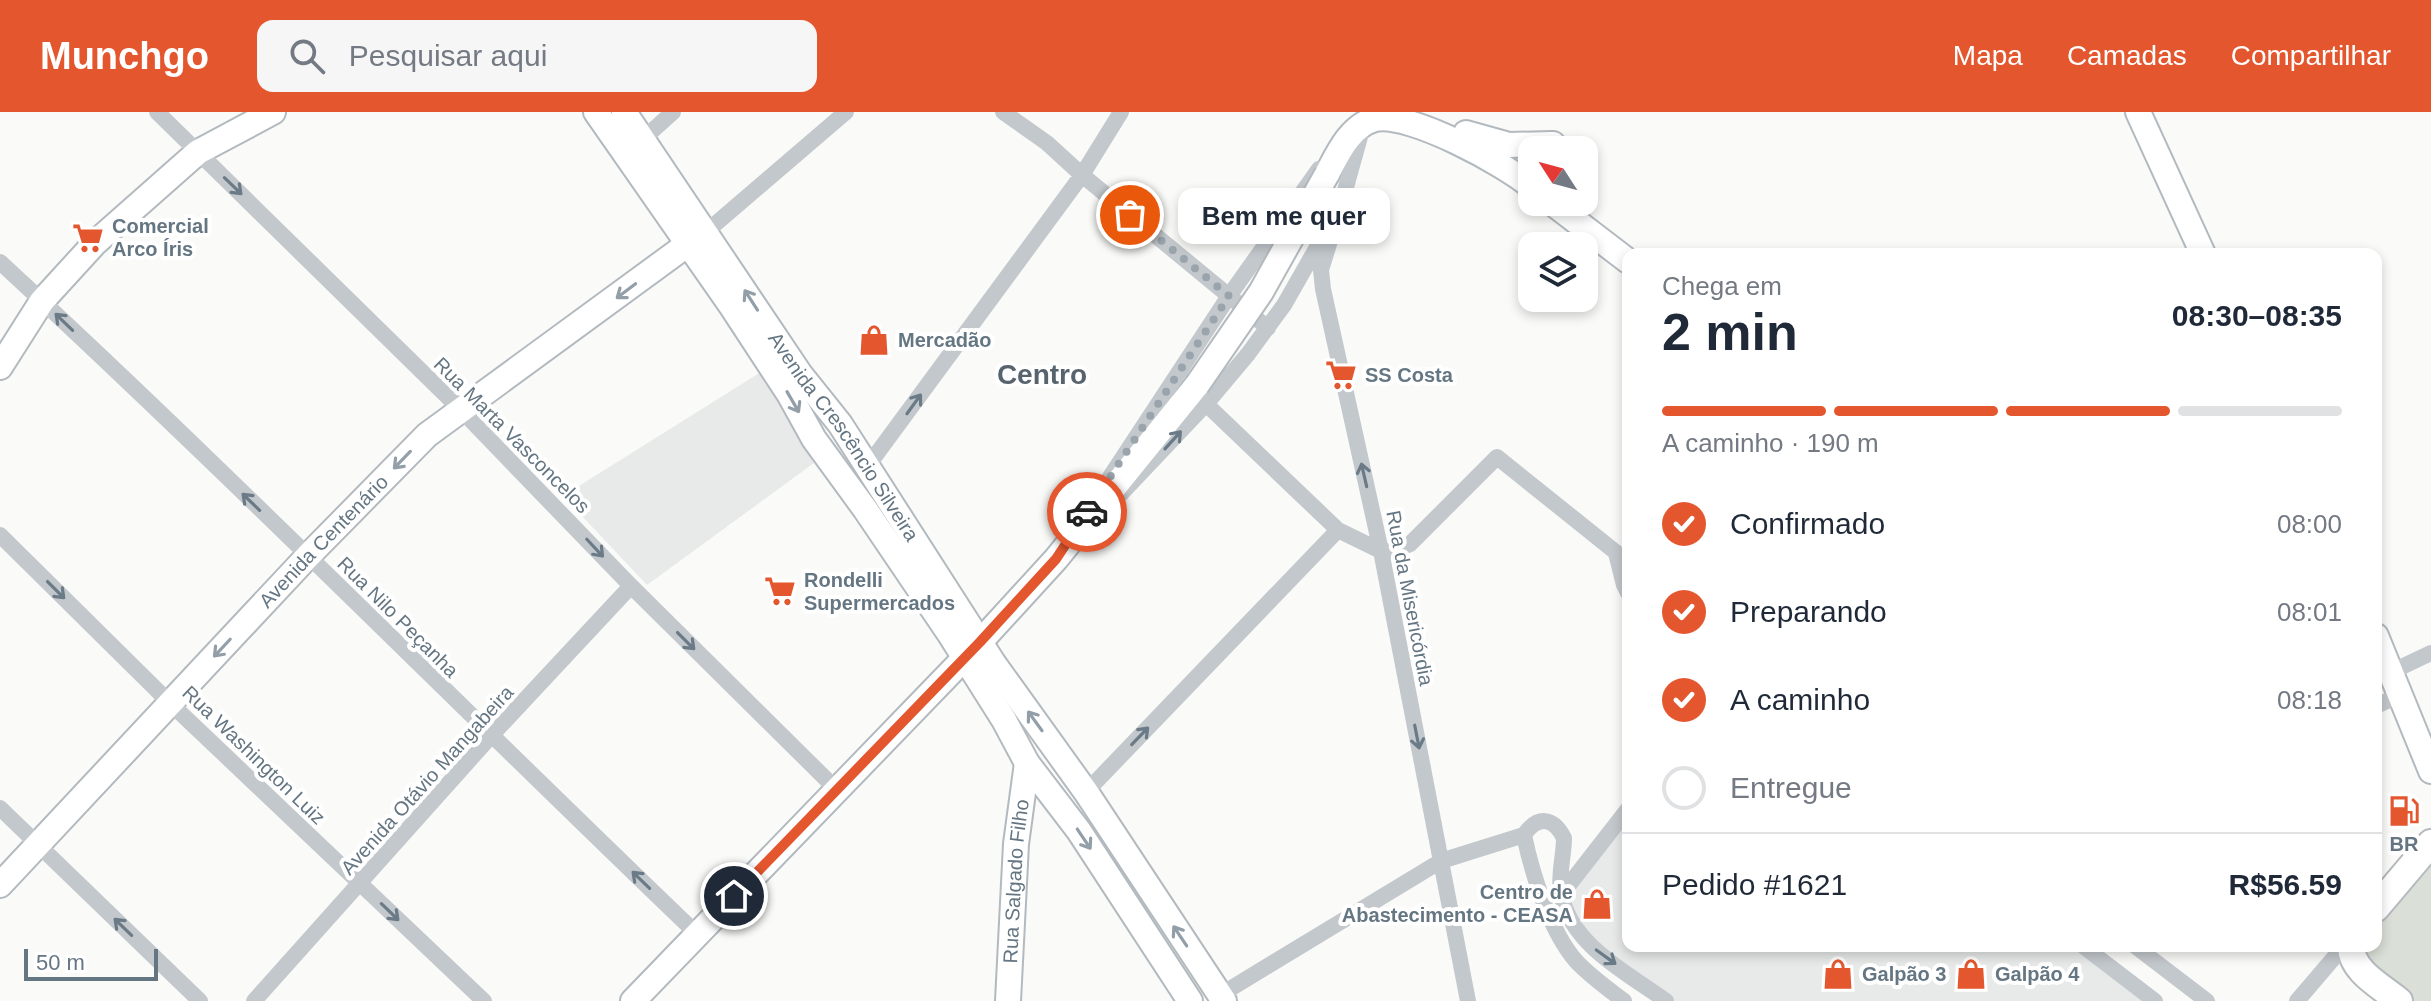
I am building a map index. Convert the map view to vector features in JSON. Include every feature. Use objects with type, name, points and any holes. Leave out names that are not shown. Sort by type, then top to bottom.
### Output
[{"type":"main road","points":[[2382,897],[2431,843]]},
{"type":"main road","points":[[2351,952],[2357,967],[2399,1001]]},
{"type":"street","name":"Rua Marta Vasconcelos","points":[[157,112],[461,410],[631,586],[836,789]]},
{"type":"street","points":[[0,367],[42,301],[95,243],[198,152],[273,112]]},
{"type":"street","name":"Avenida Crescêncio Silveira","points":[[596,112],[840,424],[972,650],[1027,763],[1064,811],[1190,1001]]},
{"type":"street","name":"Avenida Crescêncio Silveira","points":[[624,112],[814,439],[972,650],[1086,792],[1222,998]]},
{"type":"street","points":[[642,140],[673,112]]},
{"type":"street","points":[[697,238],[846,112]]},
{"type":"street","points":[[1003,112],[1047,143],[1268,328]]},
{"type":"street","points":[[847,486],[861,481],[867,467],[1082,175],[1121,112]]},
{"type":"street","points":[[1420,112],[1482,139],[1518,146]]},
{"type":"street","points":[[2138,112],[2200,248]]},
{"type":"street","points":[[1202,394],[1342,146],[1364,117]]},
{"type":"street","points":[[1364,117],[1401,120],[1445,136],[1518,175]]},
{"type":"street","points":[[633,1001],[972,650],[1202,394],[1268,328],[1341,205],[1364,117]]},
{"type":"street","points":[[1056,559],[1229,296],[1364,117]]},
{"type":"street","name":"Rua da Misericórdia","points":[[1341,205],[1321,270],[1323,289],[1381,551],[1468,1001]]},
{"type":"street","points":[[1569,216],[1622,256]]},
{"type":"street","name":"Avenida Centenário","points":[[0,885],[308,556],[427,435],[697,238]]},
{"type":"street","name":"Rua Nilo Peçanha","points":[[0,262],[697,934]]},
{"type":"street","points":[[1202,394],[1338,530],[1381,551],[1393,551],[1410,544],[1497,457],[1622,558]]},
{"type":"street","points":[[814,439],[823,426],[840,424]]},
{"type":"street","points":[[1064,811],[1084,800],[1086,792],[1338,530]]},
{"type":"street","name":"Rua Washington Luiz","points":[[0,535],[171,704],[484,1001]]},
{"type":"street","name":"Avenida Otávio Mangabeira","points":[[254,1001],[491,736],[631,586]]},
{"type":"street","points":[[2431,653],[2382,658],[2431,771]]},
{"type":"street","points":[[2382,703],[2400,695]]},
{"type":"street","name":"Rua Salgado Filho","points":[[1008,1001],[1016,844],[1027,763]]},
{"type":"street","points":[[0,808],[200,1001]]},
{"type":"street","points":[[1561,895],[1622,817]]},
{"type":"street","points":[[1222,998],[1441,861],[1524,835],[1529,827],[1542,820],[1552,822],[1564,838],[1561,895],[1583,938],[1666,1001]]},
{"type":"street","points":[[1524,835],[1547,908],[1563,942],[1575,959],[1624,1001]]},
{"type":"street","points":[[2091,952],[2155,1001]]},
{"type":"street","points":[[2143,952],[2207,1001]]},
{"type":"street","points":[[2297,1001],[2339,952]]},
{"type":"shaded area","points":[[761,372],[814,463],[647,585],[563,496]]},
{"type":"shaded area","name":"Centro de Abastecimento - CEASA","points":[[1622,817],[1622,952],[2091,952],[2155,1001],[1666,1001],[1595,950],[1561,895]]},
{"type":"shaded area","points":[[2431,843],[2431,1001],[2399,1001],[2356,952],[2382,952],[2382,901]]},
{"type":"way so far","points":[[1087,512],[1229,296],[1130,215]]},
{"type":"place","name":"Bem me quer","points":[[1130,215]]},
{"type":"place","name":"Comercial Arco Íris","points":[[88,238]]},
{"type":"place","name":"Mercadão","points":[[874,340]]},
{"type":"place","name":"SS Costa","points":[[1341,375]]},
{"type":"place","name":"Rondelli Supermercados","points":[[780,591]]},
{"type":"place","name":"BR","points":[[2404,811]]},
{"type":"place","name":"Centro de Abastecimento - CEASA","points":[[1597,904]]},
{"type":"place","name":"Galpão 3","points":[[1838,974]]},
{"type":"place","name":"Galpão 4","points":[[1971,974]]},
{"type":"district","name":"Centro","points":[[1042,374]]},
{"type":"route","points":[[734,896],[980,642],[1056,559],[1087,512]]}]
